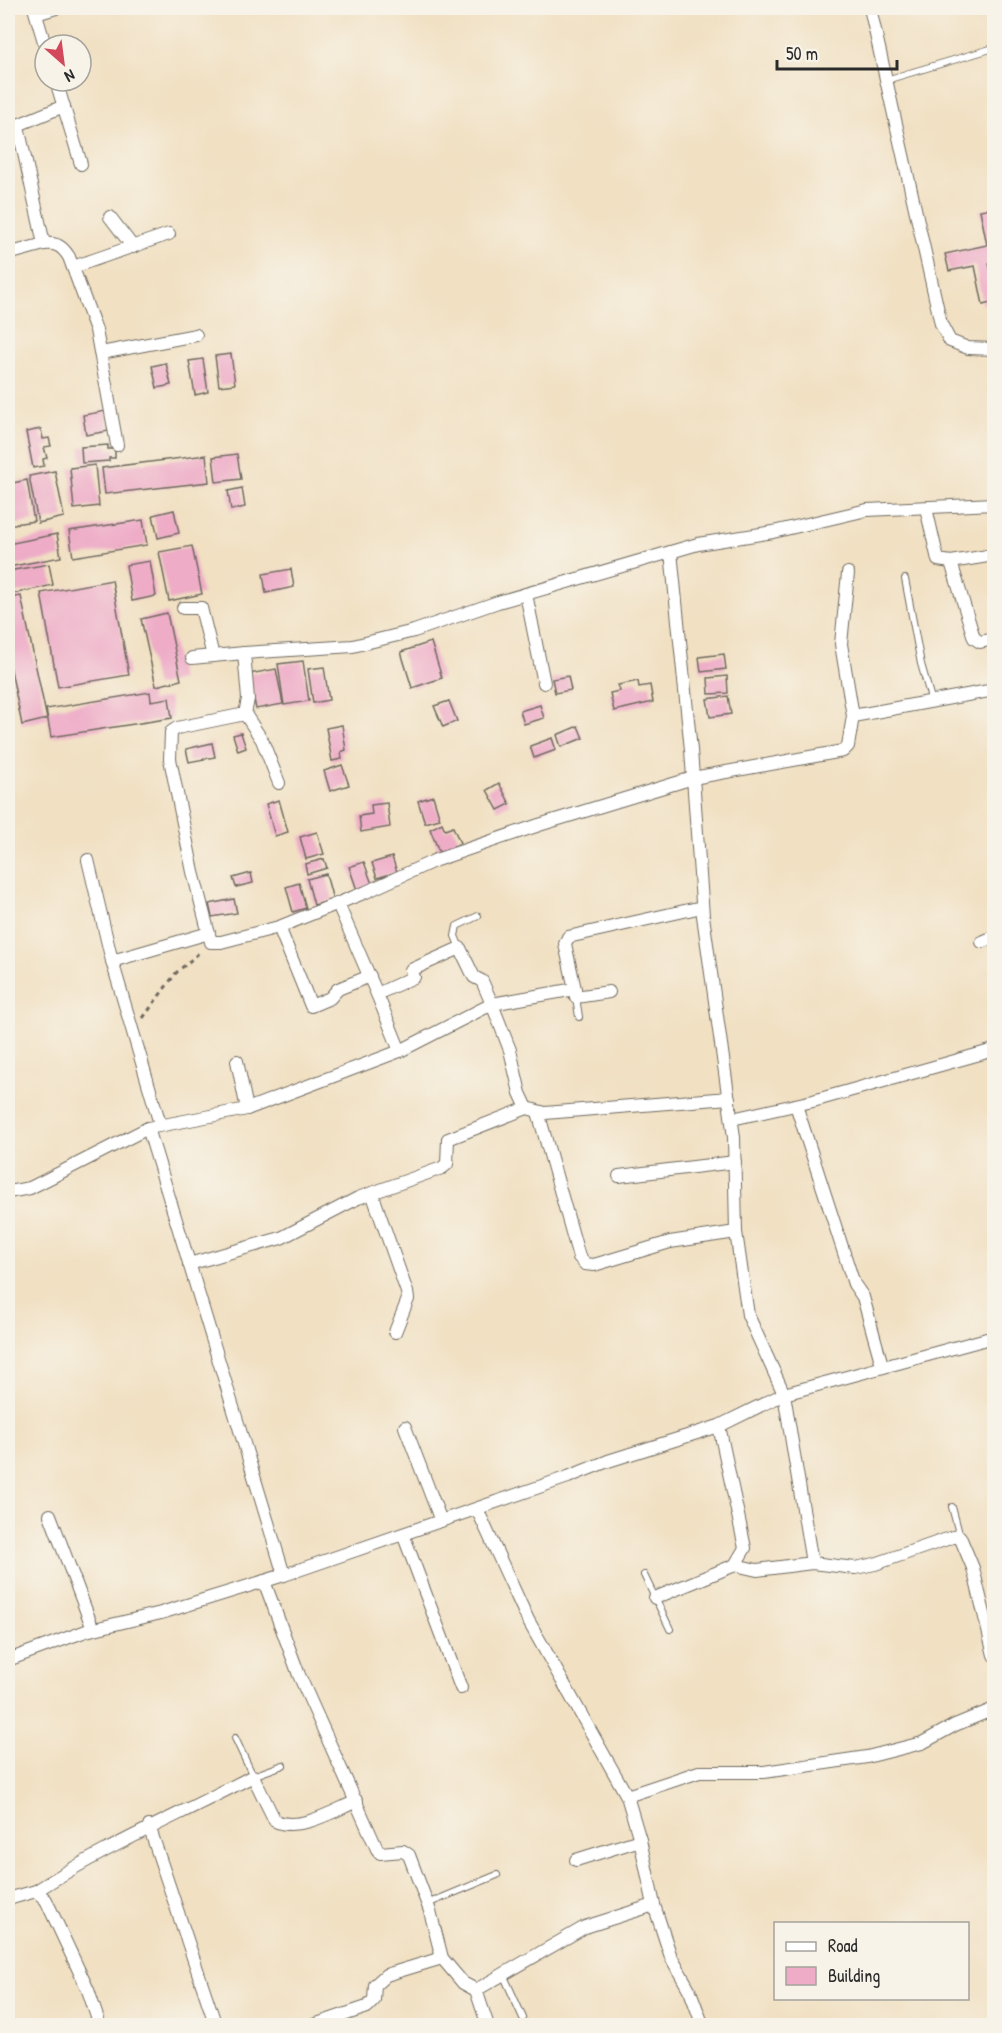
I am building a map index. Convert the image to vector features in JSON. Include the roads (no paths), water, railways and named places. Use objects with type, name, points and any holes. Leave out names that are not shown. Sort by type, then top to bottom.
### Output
[{"type":"street","points":[[41,33],[35,11],[56,8]]},
{"type":"street","points":[[870,8],[941,324],[950,342],[968,348],[994,350]]},
{"type":"street","points":[[60,93],[81,164]]},
{"type":"street","points":[[44,244],[13,128],[64,106]]},
{"type":"street","points":[[110,217],[133,247]]},
{"type":"street","points":[[73,267],[169,234]]},
{"type":"street","points":[[8,254],[44,244],[55,243],[63,247],[73,267],[101,353],[117,445]]},
{"type":"street","points":[[101,353],[196,335]]},
{"type":"street","points":[[192,658],[354,646],[414,631],[526,594],[671,552],[867,510],[994,504]]},
{"type":"street","points":[[926,508],[935,555],[943,562],[994,555]]},
{"type":"street","points":[[671,552],[693,778],[702,907],[732,1119],[736,1232],[748,1316],[784,1394],[812,1563]]},
{"type":"street","points":[[951,562],[974,638],[980,642],[994,639]]},
{"type":"street","points":[[112,961],[210,937],[221,942],[279,927],[338,904],[436,860],[693,778],[843,751],[848,746],[853,716],[841,644],[848,573]]},
{"type":"street","points":[[526,594],[544,683]]},
{"type":"street","points":[[183,608],[201,608],[213,656]]},
{"type":"street","points":[[244,653],[248,699],[245,714],[262,740],[279,783]]},
{"type":"street","points":[[853,716],[994,690]]},
{"type":"street","points":[[210,937],[170,759],[171,732],[177,728],[245,714]]},
{"type":"street","points":[[88,860],[189,1264],[284,1575]]},
{"type":"street","points":[[338,904],[400,1051]]},
{"type":"street","points":[[575,993],[565,945],[568,937],[702,907]]},
{"type":"street","points":[[279,927],[311,1006],[330,998],[338,989],[370,976]]},
{"type":"street","points":[[982,942],[994,937]]},
{"type":"street","points":[[377,994],[414,977],[411,969],[460,948],[474,977],[482,981],[492,1004],[510,1050],[520,1093],[532,1110],[579,1257],[585,1264],[594,1265],[670,1242],[736,1232]]},
{"type":"street","points":[[8,1192],[30,1188],[154,1126],[247,1109],[400,1051],[492,1004],[575,993],[609,992]]},
{"type":"street","points":[[732,1119],[796,1105],[994,1050]]},
{"type":"street","points":[[237,1061],[247,1109]]},
{"type":"street","points":[[189,1264],[281,1238],[372,1193],[445,1167],[446,1143],[450,1138],[532,1110],[729,1098]]},
{"type":"street","points":[[796,1105],[854,1284],[863,1297],[882,1365]]},
{"type":"street","points":[[619,1176],[735,1162]]},
{"type":"street","points":[[372,1193],[407,1292],[408,1299],[394,1332]]},
{"type":"street","points":[[8,1660],[93,1629],[161,1613],[284,1575],[477,1509],[608,1461],[719,1426],[784,1394],[882,1365],[994,1336]]},
{"type":"street","points":[[655,1598],[735,1565],[746,1548],[719,1426]]},
{"type":"street","points":[[405,1427],[441,1521]]},
{"type":"street","points":[[477,1509],[528,1620],[627,1796],[640,1840],[654,1905],[671,1957],[690,1991],[703,2025]]},
{"type":"street","points":[[50,1515],[93,1629]]},
{"type":"street","points":[[403,1534],[461,1688]]},
{"type":"street","points":[[735,1565],[758,1570],[812,1563],[836,1567],[865,1566],[960,1537],[974,1568],[994,1655]]},
{"type":"street","points":[[264,1581],[299,1675],[380,1853],[403,1851],[409,1855],[427,1904],[442,1958],[463,1983],[476,1990],[488,2025]]},
{"type":"street","points":[[627,1796],[699,1772],[764,1772],[867,1757],[922,1743],[955,1725],[994,1709]]},
{"type":"street","points":[[8,1899],[36,1891],[72,1868],[149,1826],[253,1776],[275,1821],[281,1824],[300,1824],[357,1801]]},
{"type":"street","points":[[149,1826],[216,2025]]},
{"type":"street","points":[[576,1860],[640,1840]]},
{"type":"street","points":[[36,1891],[46,1900],[88,1990],[100,2025]]},
{"type":"street","points":[[476,1990],[585,1927],[654,1905]]},
{"type":"street","points":[[311,2025],[367,2007],[374,2000],[375,1985],[386,1975],[442,1958]]},
{"type":"lane","points":[[886,80],[994,48]]},
{"type":"lane","points":[[905,579],[921,664],[932,703]]},
{"type":"lane","points":[[460,948],[455,936],[457,926],[478,916]]},
{"type":"lane","points":[[575,993],[579,1017]]},
{"type":"lane","points":[[952,1506],[960,1537]]},
{"type":"lane","points":[[644,1575],[670,1629]]},
{"type":"lane","points":[[235,1738],[253,1776],[283,1765]]},
{"type":"lane","points":[[427,1904],[497,1875]]},
{"type":"lane","points":[[503,1973],[523,2018]]}]
